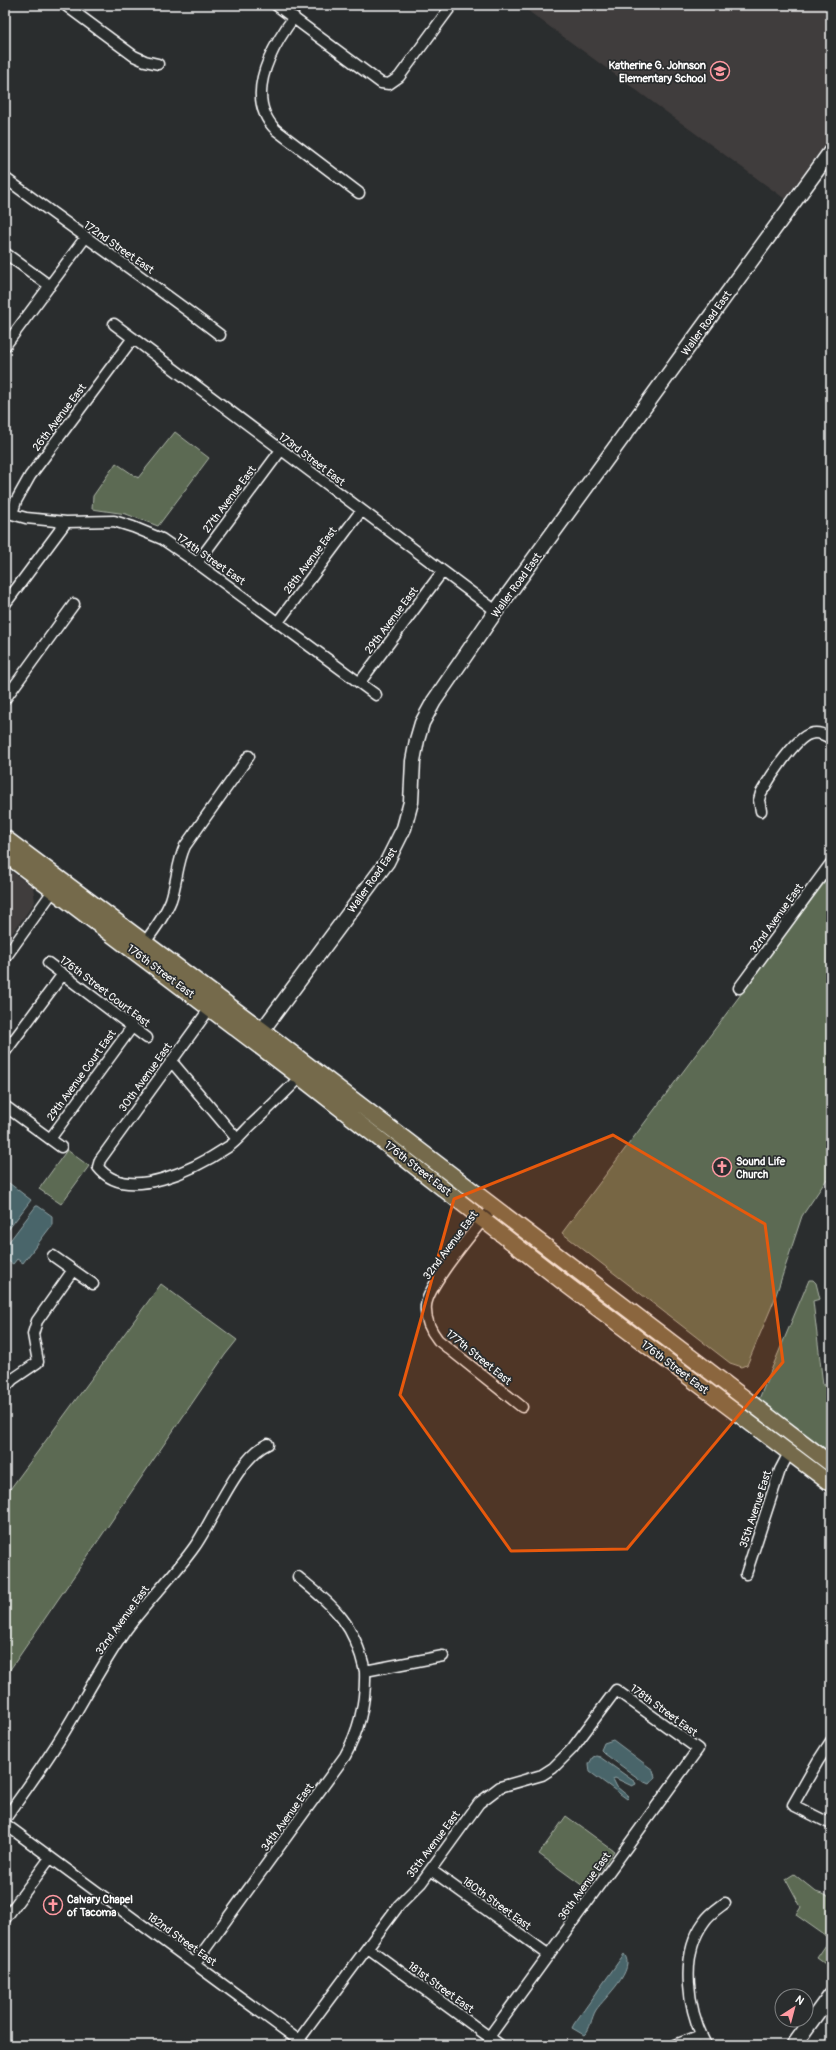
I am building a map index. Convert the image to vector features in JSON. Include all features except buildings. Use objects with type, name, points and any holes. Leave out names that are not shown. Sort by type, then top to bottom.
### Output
[{"type":"main road","name":"176th Street East","points":[[5,838],[145,942],[258,1036],[488,1213],[568,1286],[789,1454],[831,1484]]},
{"type":"main road","name":"176th Street East","points":[[5,854],[210,1008],[258,1036],[300,1077],[831,1464]]},
{"type":"main road","points":[[53,891],[61,888],[98,916],[110,916]]},
{"type":"street","points":[[276,5],[294,16],[381,83],[388,84],[399,77],[452,5]]},
{"type":"street","points":[[72,7],[134,56],[145,61],[158,64]]},
{"type":"street","points":[[294,16],[275,44],[266,63],[262,96],[265,116],[276,130],[358,193]]},
{"type":"street","name":"Waller Road East","points":[[258,1036],[387,862],[399,840],[412,802],[413,761],[416,740],[422,723],[446,683],[496,611],[831,151]]},
{"type":"street","name":"172nd Street East","points":[[5,178],[85,238],[117,260],[126,264],[220,335]]},
{"type":"street","points":[[5,346],[85,238]]},
{"type":"street","points":[[5,253],[50,286]]},
{"type":"street","name":"173rd Street East","points":[[114,324],[362,512],[496,611]]},
{"type":"street","name":"26th Avenue East","points":[[8,513],[30,476],[133,338]]},
{"type":"street","name":"27th Avenue East","points":[[197,562],[281,450]]},
{"type":"street","name":"28th Avenue East","points":[[278,622],[362,512]]},
{"type":"street","name":"174th Street East","points":[[8,513],[26,518],[66,522],[108,521],[133,527],[162,539],[197,562],[376,695]]},
{"type":"street","points":[[5,604],[66,522]]},
{"type":"street","name":"29th Avenue East","points":[[360,682],[442,572]]},
{"type":"street","points":[[5,699],[74,604]]},
{"type":"street","points":[[761,811],[759,800],[764,787],[796,744],[809,734],[823,734],[831,738]]},
{"type":"street","points":[[145,942],[172,898],[180,857],[185,846],[249,756]]},
{"type":"street","name":"32nd Avenue East","points":[[739,988],[831,863]]},
{"type":"street","points":[[5,958],[53,891]]},
{"type":"street","name":"176th Street Court East","points":[[48,964],[147,1038]]},
{"type":"street","points":[[5,1052],[63,974]]},
{"type":"street","name":"30th Avenue East","points":[[210,1008],[100,1160],[98,1167],[103,1173],[114,1180],[126,1183],[138,1183],[173,1175],[204,1161],[229,1146],[237,1139]]},
{"type":"street","name":"29th Avenue Court East","points":[[50,1138],[132,1027]]},
{"type":"street","points":[[172,1062],[237,1139],[280,1099],[300,1077]]},
{"type":"street","points":[[5,1106],[61,1147]]},
{"type":"street","name":"32nd Avenue East","points":[[428,1321],[426,1305],[431,1290],[488,1213]]},
{"type":"street","points":[[53,1256],[93,1284]]},
{"type":"street","points":[[5,1388],[18,1375],[38,1362],[33,1334],[37,1321],[73,1270]]},
{"type":"street","name":"177th Street East","points":[[428,1321],[438,1340],[522,1407]]},
{"type":"street","name":"32nd Avenue East","points":[[5,1819],[52,1752],[107,1659],[126,1630],[192,1550],[204,1533],[220,1502],[253,1453],[268,1444]]},
{"type":"street","name":"35th Avenue East","points":[[746,1574],[780,1470],[789,1454]]},
{"type":"street","name":"34th Avenue East","points":[[195,1963],[345,1756],[359,1727],[365,1697],[365,1671],[359,1648],[350,1629],[327,1600],[298,1577]]},
{"type":"street","points":[[365,1671],[443,1656]]},
{"type":"street","name":"35th Avenue East","points":[[300,2043],[399,1905],[421,1883],[479,1803],[500,1787],[542,1775],[553,1768],[572,1749],[616,1690]]},
{"type":"street","name":"178th Street East","points":[[616,1690],[698,1749]]},
{"type":"street","points":[[831,1741],[818,1760],[794,1805],[831,1824]]},
{"type":"street","name":"36th Avenue East","points":[[489,2037],[698,1749]]},
{"type":"street","name":"182nd Street East","points":[[5,1824],[195,1963],[300,2043]]},
{"type":"street","points":[[5,1919],[50,1858]]},
{"type":"street","name":"180th Street East","points":[[431,1870],[549,1955]]},
{"type":"street","points":[[706,2045],[695,2019],[689,1986],[692,1951],[696,1935],[704,1921],[725,1904]]},
{"type":"street","name":"181st Street East","points":[[368,1948],[500,2045]]},
{"type":"street","points":[[794,2045],[831,1994]]},
{"type":"street","points":[[675,2045],[701,2035]]},
{"type":"highlighted area","points":[[613,1135],[765,1224],[783,1362],[627,1549],[511,1551],[400,1395],[454,1199]]},
{"type":"shaded area","name":"Katherine G. Johnson Elementary School","points":[[520,5],[831,5],[831,136],[785,199]]},
{"type":"shaded area","points":[[5,867],[33,887],[35,902],[5,943]]},
{"type":"green space","points":[[175,432],[209,458],[158,526],[126,514],[92,509],[93,496],[116,463],[138,478]]},
{"type":"green space","name":"Sound Life Church","points":[[831,874],[831,1130],[829,1134],[831,1142],[831,1173],[802,1216],[774,1301],[747,1365],[742,1367],[730,1363],[562,1233]]},
{"type":"green space","points":[[67,1150],[89,1166],[61,1204],[39,1189]]},
{"type":"green space","points":[[809,1280],[813,1280],[816,1283],[820,1299],[813,1301],[823,1385],[831,1384],[831,1453],[759,1399]]},
{"type":"green space","points":[[161,1284],[237,1340],[225,1355],[5,1677],[5,1496]]},
{"type":"green space","points":[[566,1816],[614,1851],[587,1889],[539,1854]]},
{"type":"green space","points":[[794,1874],[816,1892],[831,1897],[831,1962],[828,1966],[817,1958],[830,1939],[796,1915],[801,1907],[786,1879]]},
{"type":"water","points":[[5,1180],[31,1200],[5,1234]]},
{"type":"water","points":[[36,1206],[52,1216],[52,1225],[23,1263],[17,1259],[13,1264],[5,1259],[5,1247]]},
{"type":"water","points":[[613,1740],[653,1770],[655,1777],[649,1784],[642,1781],[601,1750],[604,1743]]},
{"type":"water","points":[[593,1757],[600,1757],[635,1782],[636,1784],[632,1786],[615,1778],[613,1779],[617,1787],[629,1797],[627,1799],[590,1772],[589,1764]]},
{"type":"water","points":[[624,1954],[627,1960],[623,1975],[596,2010],[590,2027],[586,2033],[584,2035],[572,2028],[574,2024]]},
{"type":"place","name":"Katherine G. Johnson Elementary School","points":[[720,71]]},
{"type":"place","name":"Sound Life Church","points":[[722,1167]]},
{"type":"place","name":"Calvary Chapel of Tacoma","points":[[53,1905]]}]
